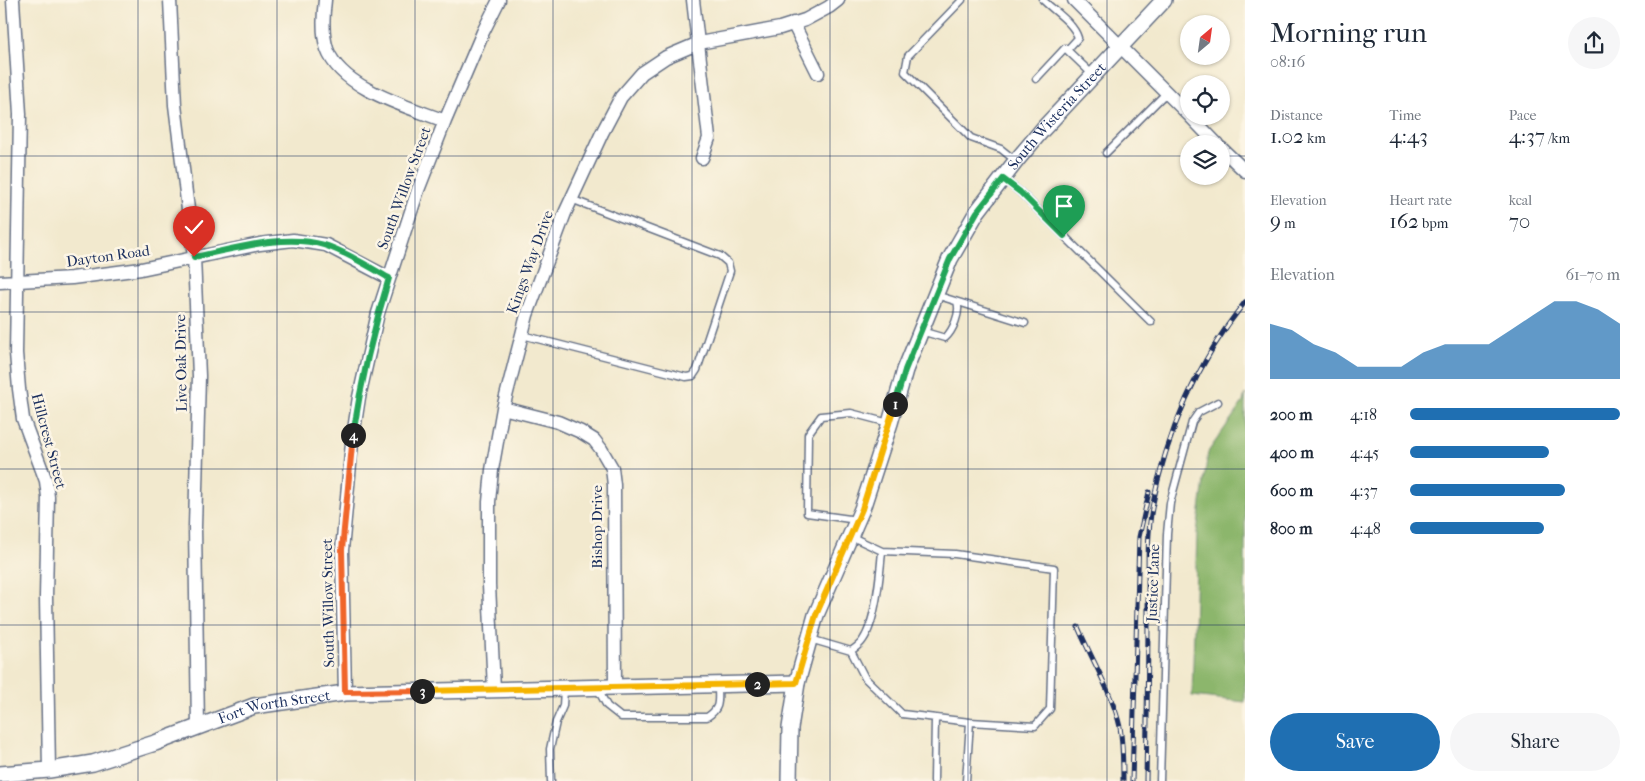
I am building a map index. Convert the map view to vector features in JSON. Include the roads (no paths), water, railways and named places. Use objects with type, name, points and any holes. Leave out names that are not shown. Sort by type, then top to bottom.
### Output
[{"type":"street","name":"Hillcrest Street","points":[[13,0],[20,114],[16,344],[18,389],[23,419],[41,464],[48,497],[46,597],[49,770]]},
{"type":"street","name":"Live Oak Drive","points":[[170,0],[175,105],[194,257],[199,376],[195,527],[198,727]]},
{"type":"street","points":[[325,0],[324,30],[327,50],[337,68],[354,81],[382,97],[445,121]]},
{"type":"street","name":"South Willow Street","points":[[345,692],[342,550],[352,443],[359,397],[378,313],[418,190],[445,121],[483,32],[499,0]]},
{"type":"street","points":[[693,0],[710,138],[702,158]]},
{"type":"street","name":"Kings Way Drive","points":[[494,690],[489,584],[489,502],[492,470],[503,408],[527,315],[571,199],[602,133],[621,97],[642,73],[666,57],[699,43],[780,28],[805,20],[838,0]]},
{"type":"street","points":[[1074,0],[1180,107]]},
{"type":"street","name":"South Wisteria Street","points":[[789,781],[790,728],[796,683],[816,615],[857,520],[890,423],[905,370],[950,259],[977,212],[1043,128],[1164,0]]},
{"type":"street","points":[[793,23],[818,73]]},
{"type":"street","points":[[1198,125],[1208,135]]},
{"type":"street","points":[[1230,157],[1245,171]]},
{"type":"street","name":"Dayton Road","points":[[0,282],[72,278],[111,273],[260,244],[293,240],[326,245],[389,278]]},
{"type":"street","name":"Bishop Drive","points":[[503,408],[558,422],[581,432],[594,440],[612,468],[614,484],[615,687]]},
{"type":"street","name":"Fort Worth Street","points":[[0,774],[49,770],[93,763],[155,743],[254,706],[345,692],[796,683]]},
{"type":"lane","points":[[962,0],[908,56],[905,72],[971,138],[1001,149],[1016,161]]},
{"type":"lane","points":[[1036,79],[1065,48],[1067,50],[1078,38],[1073,28],[1043,0]]},
{"type":"lane","points":[[1067,50],[1093,75]]},
{"type":"lane","points":[[1106,153],[1166,92]]},
{"type":"lane","points":[[1003,179],[1020,192],[1151,322]]},
{"type":"lane","points":[[522,335],[686,376],[693,376],[697,370],[730,271],[728,262],[720,256],[571,199]]},
{"type":"lane","points":[[936,295],[1025,323]]},
{"type":"lane","points":[[921,332],[945,338],[950,334],[958,312],[957,302]]},
{"type":"lane","name":"Justice Lane","points":[[1160,781],[1166,564],[1170,503],[1192,422],[1199,412],[1218,402]]},
{"type":"lane","points":[[857,520],[807,513],[808,434],[821,416],[851,413],[890,423]]},
{"type":"lane","points":[[809,639],[851,652],[865,678],[902,714],[970,722],[1035,726],[1050,709],[1054,568],[956,554],[882,551],[850,536]]},
{"type":"lane","points":[[851,652],[862,641],[871,622],[882,551]]},
{"type":"lane","points":[[597,687],[607,706],[621,717],[707,717],[715,712],[718,704],[718,685]]},
{"type":"lane","points":[[551,781],[550,748],[556,722],[563,706],[564,688]]},
{"type":"lane","points":[[934,781],[935,718]]},
{"type":"lane","points":[[966,781],[970,722]]},
{"type":"railway","points":[[1146,781],[1148,546],[1152,508],[1166,452],[1186,399],[1213,349],[1245,302]]},
{"type":"railway","points":[[1132,781],[1139,537],[1149,492]]},
{"type":"railway","points":[[1078,627],[1117,715],[1122,741],[1123,781]]}]
